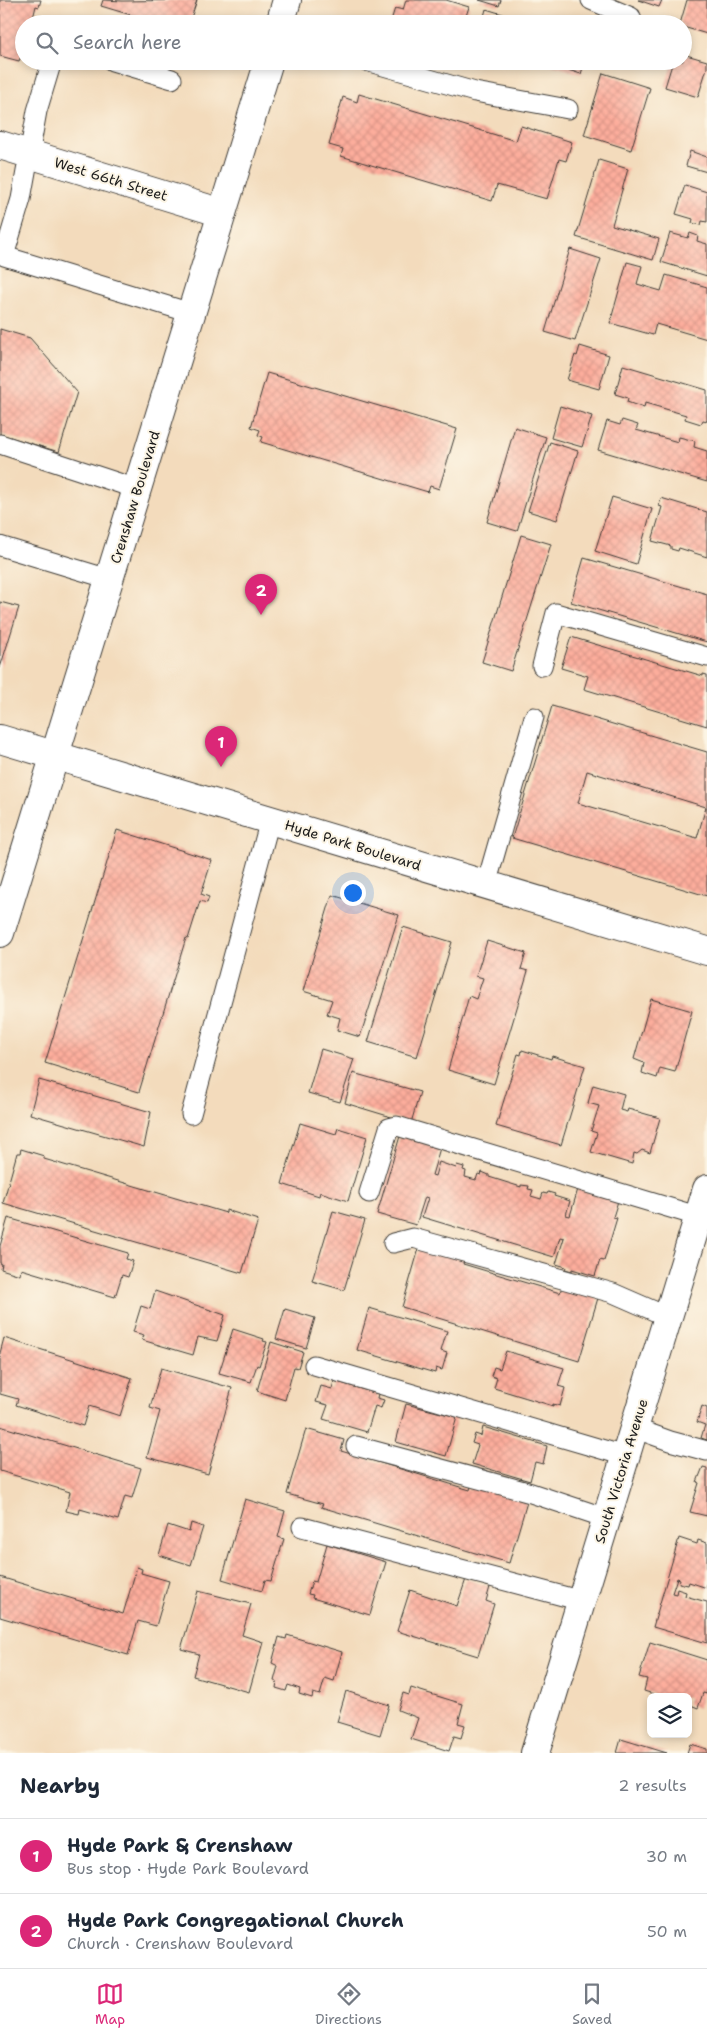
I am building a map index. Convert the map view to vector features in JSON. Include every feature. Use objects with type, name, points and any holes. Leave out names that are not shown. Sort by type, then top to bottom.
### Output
[{"type":"street","points":[[283,15],[287,0]]},
{"type":"street","name":"Crenshaw Boulevard","points":[[0,934],[266,70]]},
{"type":"street","name":"West 66th Street","points":[[0,145],[222,213]]},
{"type":"street","name":"Hyde Park Boulevard","points":[[0,739],[707,951]]},
{"type":"street","name":"South Victoria Avenue","points":[[535,1753],[668,1317],[703,1218],[707,1189]]},
{"type":"lane","points":[[591,0],[626,15]]},
{"type":"lane","points":[[49,70],[37,111],[21,200],[4,256],[192,313]]},
{"type":"lane","points":[[142,70],[172,79]]},
{"type":"lane","points":[[398,70],[475,92],[568,110]]},
{"type":"lane","points":[[0,444],[137,489]]},
{"type":"lane","points":[[0,546],[109,579]]},
{"type":"lane","points":[[542,666],[556,613],[707,657]]},
{"type":"lane","points":[[486,885],[534,717]]},
{"type":"lane","points":[[191,1114],[270,820]]},
{"type":"lane","points":[[369,1193],[389,1128],[397,1126],[703,1218]]},
{"type":"lane","points":[[393,1244],[413,1238],[613,1293],[668,1317]]},
{"type":"lane","points":[[314,1365],[626,1456]]},
{"type":"lane","points":[[634,1428],[670,1441],[707,1451]]},
{"type":"lane","points":[[356,1446],[531,1493],[606,1518]]},
{"type":"lane","points":[[302,1527],[582,1601]]},
{"type":"building","points":[[0,0],[41,0],[39,7],[36,6],[34,15],[15,15],[15,60],[0,56]]},
{"type":"building","points":[[103,0],[197,0],[192,15],[131,15],[101,6]]},
{"type":"building","points":[[406,0],[446,0],[469,7],[466,15],[393,15],[395,8],[403,10]]},
{"type":"building","points":[[479,0],[501,0],[499,6]]},
{"type":"building","points":[[638,0],[662,0],[659,7]]},
{"type":"building","points":[[687,0],[707,0],[707,34],[692,30],[692,15],[683,15]]},
{"type":"building","points":[[486,9],[506,15],[484,15]]},
{"type":"building","points":[[692,57],[707,61],[707,68],[698,97],[665,87],[670,70],[692,70]]},
{"type":"building","points":[[568,70],[582,70],[581,74]]},
{"type":"building","points":[[603,73],[650,88],[631,150],[584,135]]},
{"type":"building","points":[[359,94],[516,141],[521,126],[572,142],[566,161],[559,159],[547,199],[497,185],[492,201],[341,156],[343,149],[329,145],[343,97],[357,102]]},
{"type":"building","points":[[690,151],[707,157],[707,172],[686,166]]},
{"type":"building","points":[[599,160],[628,169],[612,225],[659,239],[653,260],[576,237]]},
{"type":"building","points":[[685,185],[707,192],[707,222],[702,221],[701,225],[692,223],[693,219],[676,214]]},
{"type":"building","points":[[670,233],[688,238],[690,233],[698,236],[697,241],[707,244],[707,276],[661,262]]},
{"type":"building","points":[[570,249],[601,259],[575,341],[545,332]]},
{"type":"building","points":[[627,262],[642,266],[637,284],[661,291],[666,275],[707,287],[707,339],[656,324],[653,335],[610,323]]},
{"type":"building","points":[[0,329],[30,338],[77,392],[59,452],[0,434]]},
{"type":"building","points":[[580,346],[609,355],[599,389],[567,380]]},
{"type":"building","points":[[623,365],[707,390],[707,421],[703,420],[701,424],[685,419],[686,415],[645,403],[644,408],[627,402],[628,398],[615,394]]},
{"type":"building","points":[[267,373],[457,429],[439,489],[430,486],[428,492],[261,442],[263,437],[258,435],[260,430],[251,427]]},
{"type":"building","points":[[560,406],[592,416],[582,447],[551,438]]},
{"type":"building","points":[[622,420],[638,425],[636,430],[678,442],[679,437],[695,441],[694,447],[707,451],[707,482],[598,450],[607,421],[620,425]]},
{"type":"building","points":[[515,427],[546,437],[517,531],[487,522]]},
{"type":"building","points":[[550,442],[578,451],[557,520],[528,511]]},
{"type":"building","points":[[612,497],[652,509],[636,564],[595,551]]},
{"type":"building","points":[[661,498],[707,512],[707,557],[679,548],[678,551],[671,549],[671,546],[652,541],[662,507],[659,506]]},
{"type":"building","points":[[521,535],[551,544],[511,671],[482,662]]},
{"type":"building","points":[[584,558],[707,594],[707,642],[571,602]]},
{"type":"building","points":[[0,602],[19,607],[0,668]]},
{"type":"building","points":[[571,637],[703,676],[703,674],[707,675],[707,726],[584,689],[588,676],[561,668]]},
{"type":"building","points":[[552,706],[707,752],[707,896],[512,838]],"holes":[[[587,771],[706,807],[697,838],[578,803]]]},
{"type":"building","points":[[117,830],[212,860],[201,894],[209,897],[207,903],[200,901],[188,939],[186,938],[139,1092],[45,1063]]},
{"type":"building","points":[[332,895],[399,915],[360,1037],[337,1030],[340,1018],[327,1014],[332,1000],[303,991]]},
{"type":"building","points":[[403,927],[452,942],[417,1057],[368,1042]]},
{"type":"building","points":[[487,941],[526,953],[521,969],[528,971],[494,1084],[448,1070],[469,996],[476,999],[483,978],[476,976]]},
{"type":"building","points":[[651,999],[692,1011],[675,1072],[660,1068],[657,1078],[642,1073],[644,1063],[634,1059]]},
{"type":"building","points":[[321,1049],[354,1059],[340,1102],[308,1093]]},
{"type":"building","points":[[522,1050],[551,1059],[552,1056],[585,1066],[561,1145],[496,1126],[518,1054],[521,1055]]},
{"type":"building","points":[[353,1073],[420,1092],[411,1123],[345,1103]]},
{"type":"building","points":[[39,1080],[151,1112],[144,1147],[30,1114]]},
{"type":"building","points":[[593,1085],[624,1094],[620,1110],[627,1112],[628,1109],[660,1118],[650,1153],[642,1150],[637,1154],[634,1153],[632,1164],[591,1152],[597,1133],[591,1131],[599,1106],[588,1103]]},
{"type":"building","points":[[300,1123],[336,1134],[338,1128],[367,1137],[348,1201],[320,1192],[319,1196],[282,1184]]},
{"type":"building","points":[[400,1136],[440,1148],[432,1175],[435,1176],[439,1162],[456,1168],[457,1165],[464,1167],[463,1170],[466,1171],[465,1177],[476,1180],[478,1174],[481,1175],[482,1172],[489,1175],[489,1177],[521,1187],[521,1185],[529,1186],[528,1189],[533,1190],[531,1196],[541,1199],[543,1193],[547,1194],[548,1192],[570,1201],[566,1215],[570,1216],[578,1189],[618,1201],[613,1217],[617,1218],[604,1261],[600,1260],[595,1276],[572,1269],[572,1271],[565,1269],[566,1267],[556,1264],[564,1238],[560,1237],[554,1257],[422,1217],[428,1198],[425,1197],[416,1225],[377,1214]]},
{"type":"building","points":[[21,1149],[44,1156],[44,1159],[226,1213],[226,1210],[258,1220],[242,1273],[3,1203],[17,1153],[20,1153]]},
{"type":"building","points":[[333,1211],[365,1220],[344,1290],[312,1281]]},
{"type":"building","points":[[8,1218],[128,1253],[126,1259],[133,1261],[128,1277],[122,1275],[115,1297],[21,1269],[20,1275],[1,1269],[0,1246]]},
{"type":"building","points":[[420,1245],[465,1259],[463,1264],[560,1293],[562,1286],[598,1298],[579,1361],[402,1307]]},
{"type":"building","points":[[155,1291],[225,1315],[217,1341],[198,1337],[193,1355],[142,1340],[144,1335],[133,1332],[141,1306],[150,1309]]},
{"type":"building","points":[[369,1308],[447,1331],[441,1351],[447,1353],[442,1370],[436,1368],[435,1373],[357,1350]]},
{"type":"building","points":[[285,1309],[315,1318],[306,1348],[276,1339]]},
{"type":"building","points":[[233,1329],[264,1339],[263,1341],[267,1342],[251,1382],[219,1373]]},
{"type":"building","points":[[4,1338],[132,1378],[120,1416],[89,1406],[83,1426],[16,1405],[18,1399],[0,1394],[0,1353]]},
{"type":"building","points":[[271,1342],[303,1352],[298,1368],[294,1367],[285,1400],[257,1391]]},
{"type":"building","points":[[506,1351],[564,1368],[558,1386],[565,1388],[560,1406],[553,1404],[553,1406],[494,1388],[497,1378],[491,1376],[494,1367],[500,1369]]},
{"type":"building","points":[[161,1368],[232,1388],[208,1474],[147,1457],[160,1411],[150,1408]]},
{"type":"building","points":[[334,1381],[378,1394],[377,1398],[384,1400],[381,1408],[375,1406],[367,1432],[323,1419],[328,1405],[316,1402],[321,1386],[332,1389]]},
{"type":"building","points":[[406,1404],[457,1417],[446,1456],[396,1442]]},
{"type":"building","points":[[702,1406],[707,1408],[707,1440],[701,1438],[705,1425],[697,1422]]},
{"type":"building","points":[[0,1426],[141,1468],[132,1498],[125,1496],[118,1520],[80,1509],[79,1514],[66,1511],[70,1492],[0,1471]]},
{"type":"building","points":[[483,1427],[547,1446],[543,1464],[535,1462],[530,1481],[472,1464],[478,1445],[472,1443],[475,1434],[481,1436]]},
{"type":"building","points":[[306,1429],[344,1440],[341,1451],[470,1490],[471,1485],[527,1502],[509,1563],[321,1507],[323,1504],[287,1494]]},
{"type":"building","points":[[703,1467],[707,1468],[707,1516],[690,1512],[699,1483],[697,1482]]},
{"type":"building","points":[[245,1499],[285,1511],[278,1537],[284,1539],[271,1581],[265,1580],[262,1591],[222,1579]]},
{"type":"building","points":[[191,1523],[203,1527],[191,1565],[159,1555],[168,1525],[189,1532]]},
{"type":"building","points":[[679,1538],[697,1544],[698,1540],[707,1543],[707,1588],[689,1582],[688,1585],[679,1583],[680,1579],[677,1578],[672,1593],[676,1594],[677,1589],[686,1592],[685,1596],[707,1602],[707,1643],[653,1627]]},
{"type":"building","points":[[327,1544],[386,1562],[370,1615],[312,1598],[313,1595],[308,1594],[312,1581],[316,1582]]},
{"type":"building","points":[[137,1567],[142,1569],[141,1573],[169,1581],[156,1626],[138,1621],[128,1655],[0,1617],[0,1577],[123,1614]]},
{"type":"building","points":[[466,1579],[490,1587],[486,1601],[494,1604],[478,1656],[397,1631],[410,1590],[457,1606]]},
{"type":"building","points":[[198,1591],[251,1604],[242,1635],[263,1642],[249,1692],[193,1676],[199,1654],[181,1649]]},
{"type":"building","points":[[287,1635],[342,1652],[334,1681],[325,1678],[320,1695],[313,1693],[312,1698],[299,1694],[300,1689],[288,1685],[286,1691],[276,1688],[277,1682],[274,1681],[278,1666],[272,1663],[279,1637],[286,1639]]},
{"type":"building","points":[[650,1642],[707,1660],[707,1694],[703,1693],[698,1708],[692,1706],[692,1693],[650,1693],[644,1691],[647,1679],[639,1677]]},
{"type":"building","points":[[411,1688],[463,1704],[458,1723],[465,1725],[461,1738],[454,1736],[449,1751],[411,1739],[418,1718],[398,1710],[403,1693],[409,1695]]},
{"type":"building","points":[[346,1691],[389,1705],[380,1735],[337,1722]]},
{"type":"building","points":[[621,1739],[667,1753],[617,1753]]},
{"type":"building","points":[[690,1744],[707,1749],[707,1753],[687,1753]]},
{"type":"place","name":"Hyde Park Congregational Church","points":[[261,615]]},
{"type":"place","name":"Hyde Park & Crenshaw","points":[[221,767]]}]
